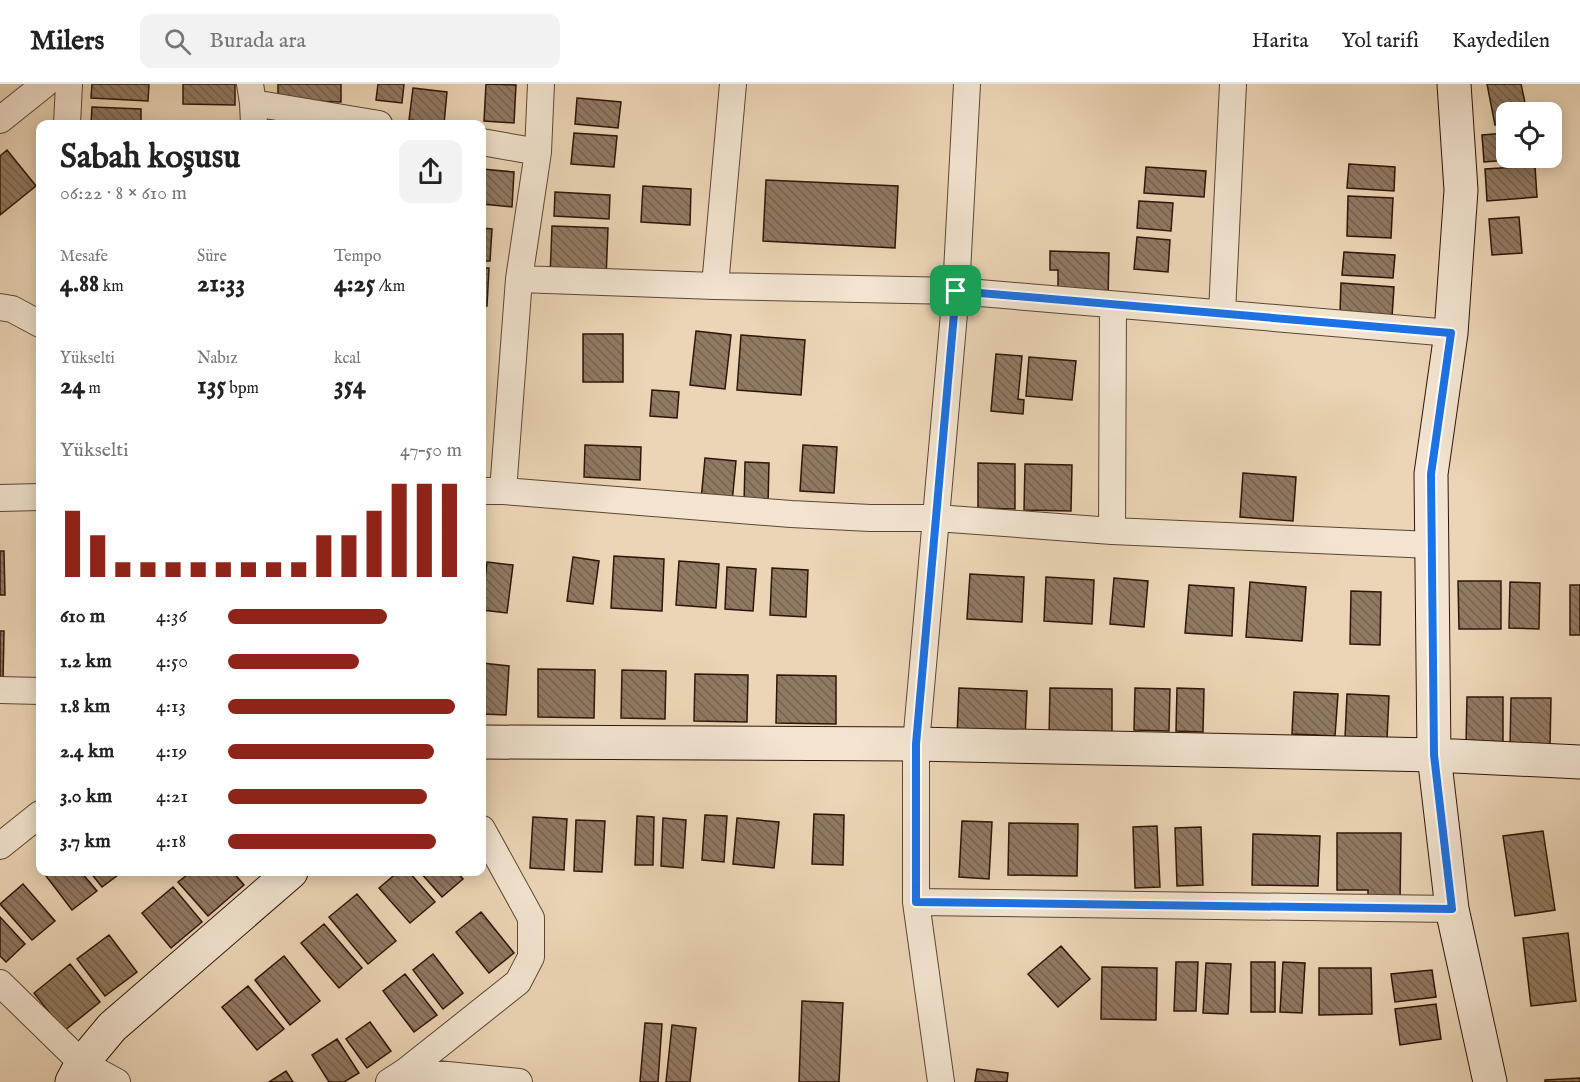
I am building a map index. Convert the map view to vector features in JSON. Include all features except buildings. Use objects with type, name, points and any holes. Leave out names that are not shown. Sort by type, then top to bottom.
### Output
[{"type":"street","points":[[0,120],[45,84]]},
{"type":"street","points":[[67,120],[69,84]]},
{"type":"street","points":[[541,84],[538,152],[492,491],[791,514],[870,518],[936,518],[1112,531],[1432,545]]},
{"type":"street","points":[[715,286],[733,84]]},
{"type":"street","points":[[941,1082],[916,902],[916,744],[956,291],[967,84]]},
{"type":"street","points":[[1222,313],[1233,84]]},
{"type":"street","points":[[1454,84],[1461,190],[1451,333],[1431,474],[1434,755],[1452,909],[1490,1082]]},
{"type":"street","points":[[252,104],[354,120]]},
{"type":"street","points":[[486,143],[538,152]]},
{"type":"street","points":[[519,279],[956,291],[1451,333]]},
{"type":"street","points":[[1112,531],[1113,305]]},
{"type":"street","points":[[0,307],[12,309],[36,322]]},
{"type":"street","points":[[0,498],[36,498]]},
{"type":"street","points":[[0,690],[36,691]]},
{"type":"street","points":[[486,742],[916,744],[1434,755],[1580,762]]},
{"type":"street","points":[[0,846],[36,817]]},
{"type":"street","points":[[397,1077],[518,982],[531,957],[531,918],[486,836]]},
{"type":"street","points":[[77,1072],[112,1027],[286,876]]},
{"type":"street","points":[[916,902],[1452,909]]},
{"type":"street","points":[[0,983],[77,1072],[117,1082]]},
{"type":"street","points":[[397,1077],[519,1082]]},
{"type":"route","points":[[956,291],[1451,333],[1431,474],[1434,755],[1452,909],[916,902],[916,744],[956,291]]}]
